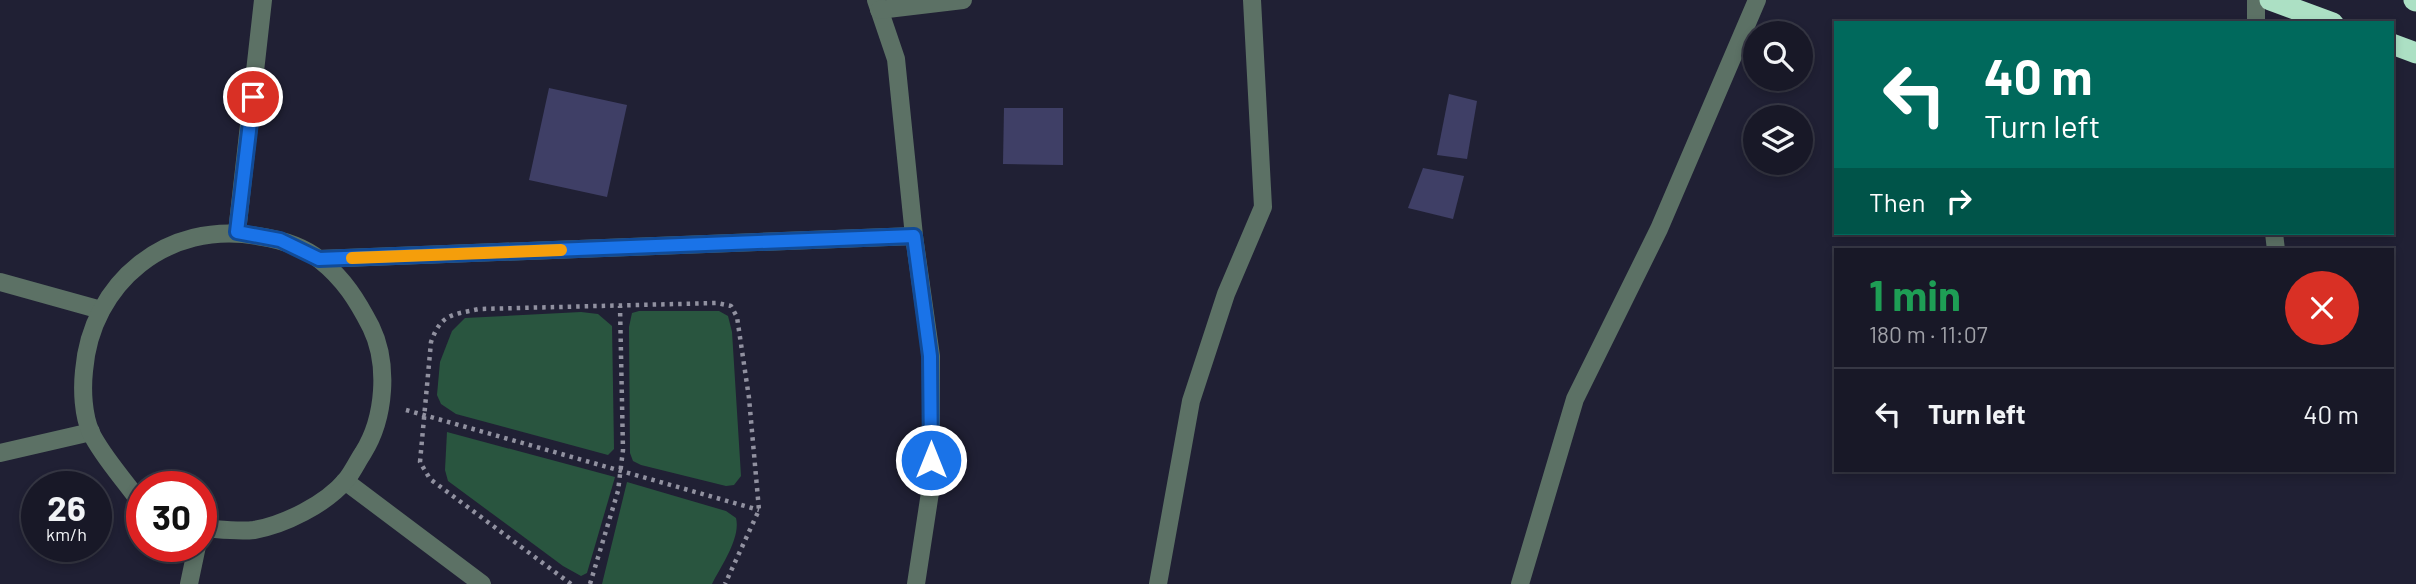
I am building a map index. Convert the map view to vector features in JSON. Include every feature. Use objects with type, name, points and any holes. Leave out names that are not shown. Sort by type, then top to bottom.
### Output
[{"type":"highway","points":[[2270,0],[2328,21]]},
{"type":"highway","points":[[2394,45],[2416,53]]},
{"type":"street","points":[[237,232],[263,0]]},
{"type":"street","points":[[916,584],[931,486],[930,356],[914,236],[897,60],[877,5],[963,0]]},
{"type":"street","points":[[1158,584],[1191,401],[1226,294],[1263,207],[1252,0]]},
{"type":"street","points":[[1521,584],[1575,399],[1658,229],[1757,0]]},
{"type":"street","points":[[2256,0],[2256,21]]},
{"type":"street","points":[[126,482],[91,432],[82,391],[86,349],[101,310],[116,287],[135,267],[158,251],[183,240],[210,234],[237,232],[280,240],[319,259],[355,295],[377,339],[383,390],[372,438],[345,481],[304,513],[254,530],[217,529]]},
{"type":"street","points":[[319,259],[914,236]]},
{"type":"street","points":[[0,282],[101,310]]},
{"type":"street","points":[[0,453],[91,432]]},
{"type":"street","points":[[345,481],[482,584]]},
{"type":"street","points":[[189,584],[194,562]]},
{"type":"path","points":[[571,584],[430,479],[420,462],[431,342],[436,326],[448,316],[478,309],[716,303],[731,306],[737,317],[749,398],[759,510],[725,584]]},
{"type":"path","points":[[590,584],[618,491],[623,437],[620,306]]},
{"type":"path","points":[[380,403],[759,510]]},
{"type":"green space","points":[[719,311],[728,316],[732,332],[741,476],[734,485],[726,486],[633,461],[630,453],[629,327],[632,313]]},
{"type":"green space","points":[[581,312],[598,314],[612,326],[614,449],[608,455],[456,414],[441,404],[437,395],[440,362],[452,331],[465,318]]},
{"type":"green space","points":[[447,432],[615,477],[587,573],[581,576],[563,566],[448,481],[445,470]]},
{"type":"green space","points":[[627,482],[726,511],[736,518],[733,543],[712,584],[602,584]]},
{"type":"building","points":[[549,88],[627,105],[607,197],[529,180]]},
{"type":"building","points":[[1449,94],[1477,101],[1467,159],[1437,155]]},
{"type":"building","points":[[1004,108],[1063,108],[1063,165],[1003,164]]},
{"type":"building","points":[[1423,168],[1464,176],[1453,219],[1408,208]]},
{"type":"slow traffic","points":[[352,258],[561,250]]},
{"type":"route","points":[[253,97],[237,232],[280,240],[319,259],[914,236],[930,356],[931,460]]}]
